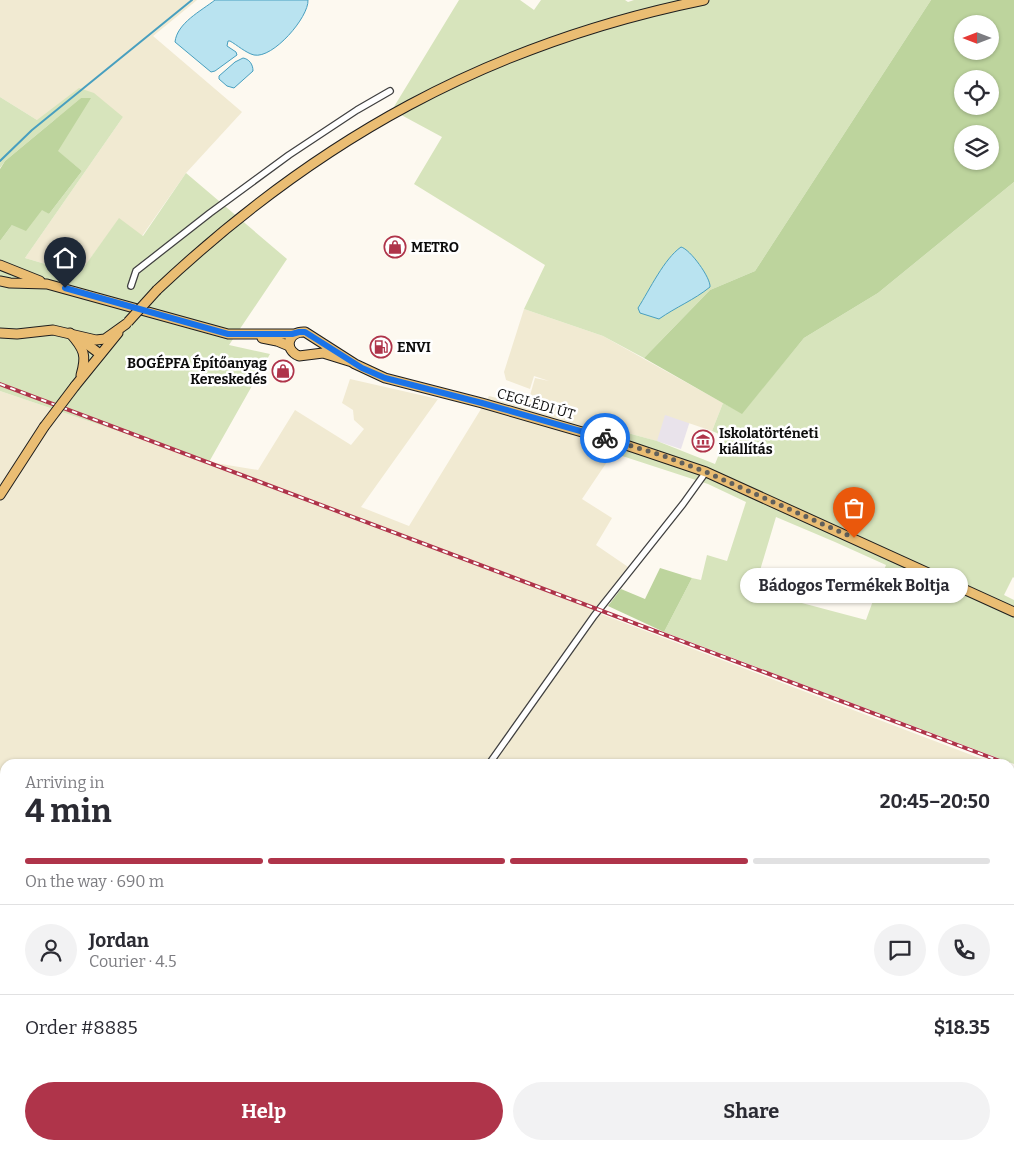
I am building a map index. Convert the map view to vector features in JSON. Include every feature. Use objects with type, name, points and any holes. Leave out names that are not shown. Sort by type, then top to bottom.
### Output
[{"type":"main road","points":[[0,495],[44,427],[77,383],[157,290],[230,225],[287,181],[334,148],[420,98],[509,57],[561,38],[632,16],[704,0]]},
{"type":"main road","points":[[0,265],[47,284],[228,334],[292,334],[302,331],[312,337],[314,346],[309,354],[299,356],[294,354],[289,346],[277,341],[250,335]]},
{"type":"main road","points":[[0,283],[47,284]]},
{"type":"main road","points":[[0,333],[16,334],[53,330],[96,340],[105,339],[127,323]]},
{"type":"main road","points":[[70,333],[100,354]]},
{"type":"main road","points":[[70,333],[80,345],[84,354],[85,363],[77,383]]},
{"type":"main road","points":[[289,346],[292,334]]},
{"type":"main road","name":"CEGLÉDI ÚT","points":[[312,337],[352,362],[385,378],[620,442],[706,472],[1014,612]]},
{"type":"main road","name":"CEGLÉDI ÚT","points":[[309,354],[324,353],[352,362]]},
{"type":"street","points":[[131,286],[136,271],[210,213],[289,155],[357,110],[390,91]]},
{"type":"street","points":[[493,759],[594,616],[706,472]]},
{"type":"shaded area","points":[[0,0],[197,0],[153,36],[242,112],[186,173],[142,236],[119,219],[79,274],[25,258],[123,117],[37,120],[0,97]]},
{"type":"shaded area","points":[[524,309],[603,336],[723,403],[712,431],[665,415],[657,441],[624,432],[613,453],[582,499],[612,518],[596,545],[634,571],[601,614],[982,759],[0,759],[0,391],[209,462],[258,470],[295,410],[351,445],[364,429],[354,420],[353,410],[342,403],[350,379],[438,399],[361,507],[409,526],[489,396],[527,406],[535,378],[549,381],[534,376],[530,389],[506,380],[504,372]]},
{"type":"shaded area","points":[[635,404],[690,421],[681,449],[626,431]]},
{"type":"green space","points":[[459,0],[520,0],[534,10],[541,0],[625,0],[628,2],[634,0],[931,0],[755,271],[710,290],[644,358],[603,336],[524,309],[545,265],[414,184],[442,137],[392,110]]},
{"type":"green space","points":[[931,0],[1014,0],[1014,182],[878,293],[804,338],[742,414],[644,358],[710,290],[755,271]]},
{"type":"green space","points":[[79,88],[94,93],[123,117],[25,258],[79,274],[119,218],[143,236],[186,173],[287,259],[229,345],[270,354],[209,462],[0,391],[0,241],[12,225],[42,209],[49,214],[82,171],[57,151],[90,98],[81,98],[5,161],[0,168],[0,97],[37,120]]},
{"type":"green space","points":[[81,98],[91,98],[58,151],[82,171],[49,214],[42,210],[26,231],[12,225],[0,241],[0,169],[5,161]]},
{"type":"green space","points":[[1014,182],[1014,578],[1004,595],[1014,600],[1014,759],[1001,759],[664,632],[692,578],[701,580],[707,555],[727,561],[746,502],[708,484],[613,453],[624,432],[657,441],[715,464],[726,437],[712,431],[723,403],[742,413],[804,338],[878,293]],"holes":[[[776,517],[886,565],[866,620],[783,598],[784,594],[755,587]]]},
{"type":"green space","points":[[660,568],[692,578],[664,632],[608,606],[621,589],[645,599]]},
{"type":"water","points":[[215,0],[308,0],[303,16],[280,44],[262,54],[254,55],[228,41],[227,46],[236,52],[237,55],[211,72],[175,42],[180,29],[185,23]]},
{"type":"water","points":[[243,58],[250,62],[253,71],[234,88],[227,86],[219,79],[219,76],[235,62]]},
{"type":"water","points":[[681,247],[699,264],[707,277],[710,287],[659,319],[640,313],[638,308],[658,275],[669,259]]},
{"type":"waterway","points":[[0,161],[32,130],[192,0]]},
{"type":"railway","points":[[0,384],[995,759]]},
{"type":"way so far","points":[[605,438],[661,455],[706,472],[854,538]]},
{"type":"place","name":"METRO","points":[[395,247]]},
{"type":"place","name":"ENVI","points":[[381,347]]},
{"type":"place","name":"BOGÉPFA Építőanyag Kereskedés","points":[[283,371]]},
{"type":"place","name":"Iskolatörténeti kiállítás","points":[[703,441]]},
{"type":"place","name":"Bádogos Termékek Boltja","points":[[854,538]]},
{"type":"route","points":[[65,288],[228,334],[292,334],[305,332],[362,368],[385,378],[605,438]]}]
